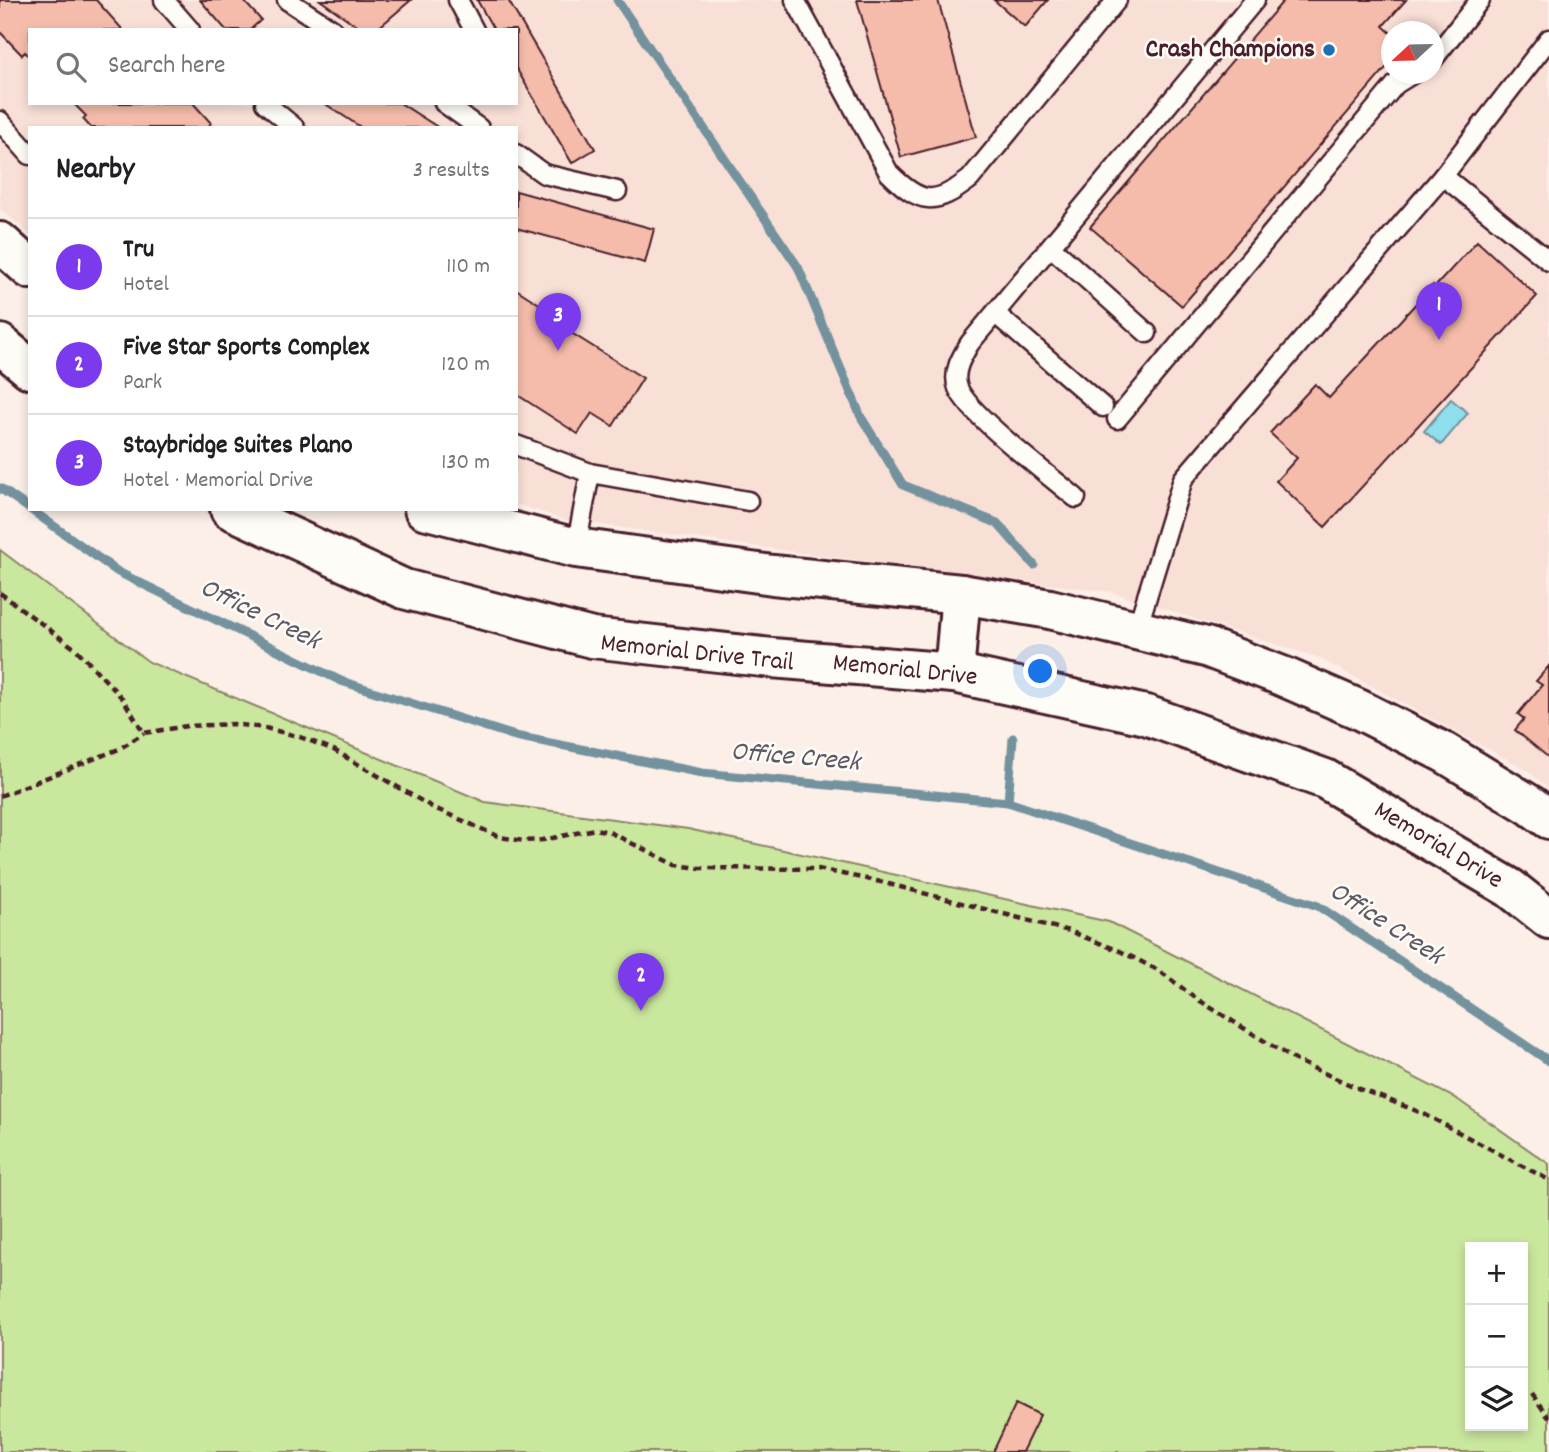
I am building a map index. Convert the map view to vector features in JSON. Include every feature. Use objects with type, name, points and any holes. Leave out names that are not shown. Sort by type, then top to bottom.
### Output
[{"type":"street","points":[[0,242],[28,266]]},
{"type":"street","points":[[0,344],[28,367]]},
{"type":"street","name":"Memorial Drive","points":[[234,511],[404,589],[592,638],[772,658],[954,673],[1146,715],[1325,779],[1510,888],[1549,919]]},
{"type":"street","points":[[432,511],[576,548],[773,575],[961,594],[1050,609],[1206,648],[1282,676],[1358,709],[1445,753],[1530,804],[1549,819]]},
{"type":"street","points":[[954,673],[961,594]]},
{"type":"lane","points":[[164,0],[188,28]]},
{"type":"lane","points":[[287,0],[330,28]]},
{"type":"lane","points":[[458,0],[473,28]]},
{"type":"lane","points":[[796,0],[889,173],[906,190],[928,199],[949,195],[971,179],[1117,0]]},
{"type":"lane","points":[[1076,499],[971,408],[957,386],[958,362],[970,343],[1255,0]]},
{"type":"lane","points":[[1444,44],[1477,1]]},
{"type":"lane","points":[[1137,629],[1183,479],[1443,176],[1549,39]]},
{"type":"lane","points":[[1117,419],[1396,84]]},
{"type":"lane","points":[[267,105],[293,126]]},
{"type":"lane","points":[[447,105],[476,126]]},
{"type":"lane","points":[[0,121],[28,153]]},
{"type":"lane","points":[[518,155],[544,174],[617,191]]},
{"type":"lane","points":[[1443,176],[1549,261]]},
{"type":"lane","points":[[1051,247],[1147,333]]},
{"type":"lane","points":[[996,314],[1103,407]]},
{"type":"lane","points":[[518,446],[590,473],[748,501]]},
{"type":"lane","points":[[576,548],[590,473]]},
{"type":"path","points":[[0,593],[77,650],[123,699],[144,733]]},
{"type":"path","points":[[0,796],[118,749],[144,733],[187,726],[233,724],[265,728],[332,749],[432,807],[500,837],[524,841],[542,840],[595,829],[610,832],[676,864],[700,868],[818,869],[881,882],[1069,931],[1120,951],[1158,970],[1197,999],[1295,1060],[1422,1113],[1549,1180]]},
{"type":"path","points":[[1532,1394],[1549,1418]]},
{"type":"shaded area","points":[[0,0],[1549,0],[1549,789],[1527,770],[1319,658],[1111,592],[565,520],[518,505],[518,126],[28,126],[28,232],[0,209]]},
{"type":"green space","points":[[0,550],[149,662],[485,802],[688,829],[1109,922],[1457,1099],[1549,1164],[1549,1452],[0,1452]]},
{"type":"water","points":[[1451,399],[1468,413],[1441,445],[1424,431]]},
{"type":"building","points":[[0,0],[96,0],[121,28],[28,28],[28,55],[25,52],[22,55],[0,32]]},
{"type":"building","points":[[200,0],[243,0],[261,20],[252,28],[224,28]]},
{"type":"building","points":[[320,0],[411,0],[378,28],[360,28]]},
{"type":"building","points":[[477,0],[508,0],[595,149],[572,163],[518,71],[518,28],[493,28]]},
{"type":"building","points":[[857,0],[938,0],[976,137],[901,157]]},
{"type":"building","points":[[994,0],[1048,0],[1025,27]]},
{"type":"building","points":[[1284,0],[1406,0],[1387,21],[1381,21],[1381,74],[1182,306],[1090,227]]},
{"type":"building","points":[[75,105],[195,105],[211,123],[209,126],[89,126],[83,119],[86,116]]},
{"type":"building","points":[[327,105],[403,105],[436,126],[359,126]]},
{"type":"building","points":[[518,192],[654,229],[645,263],[518,229]]},
{"type":"building","points":[[1477,241],[1537,296],[1325,527],[1276,481],[1297,458],[1270,433],[1315,384],[1329,398]]},
{"type":"building","points":[[518,290],[561,318],[557,324],[643,378],[613,426],[592,413],[578,434],[518,395]]},
{"type":"building","points":[[1549,666],[1549,758],[1515,730],[1524,719],[1518,714],[1542,685],[1536,681]]},
{"type":"building","points":[[1016,1403],[1040,1415],[1022,1452],[993,1452]]},
{"type":"waterway","points":[[617,0],[798,267],[861,417],[903,485],[997,523],[1034,565]]},
{"type":"waterway","name":"Office Creek","points":[[0,488],[28,508]]},
{"type":"waterway","name":"Office Creek","points":[[33,511],[118,572],[341,681],[515,736],[702,773],[1008,802],[1318,906],[1549,1061]]},
{"type":"waterway","points":[[1008,802],[1013,738]]},
{"type":"place","name":"Crash Champions","points":[[1329,50]]},
{"type":"place","name":"Tru","points":[[1439,340]]},
{"type":"place","name":"Staybridge Suites Plano","points":[[558,351]]},
{"type":"place","name":"Five Star Sports Complex","points":[[641,1011]]}]
